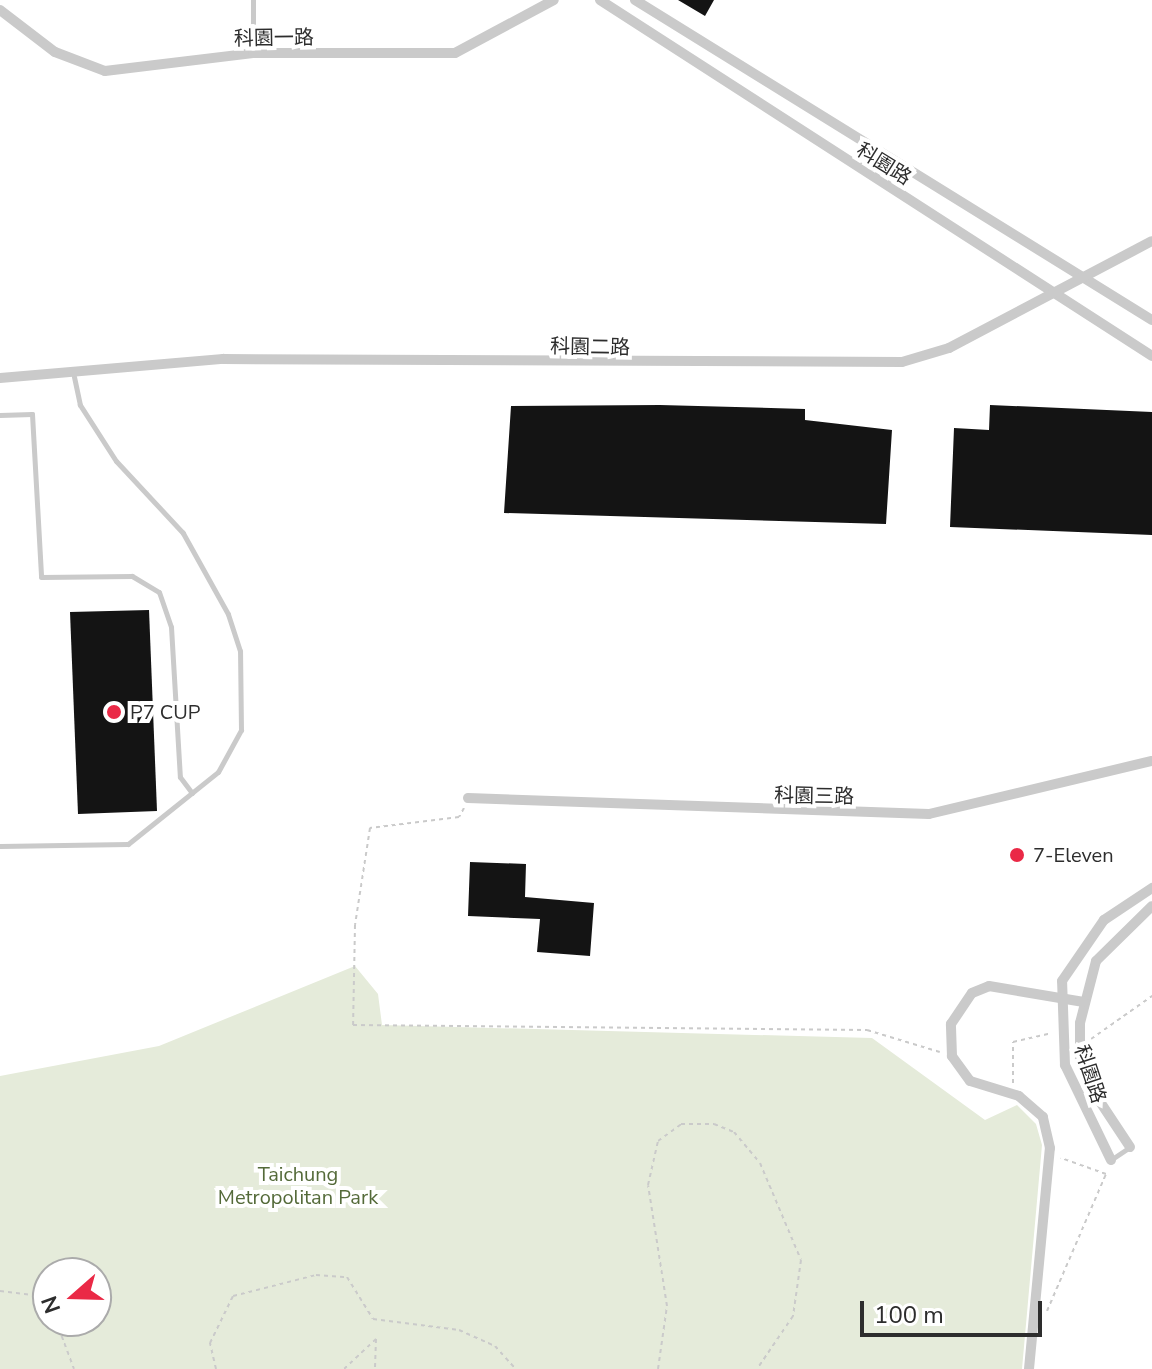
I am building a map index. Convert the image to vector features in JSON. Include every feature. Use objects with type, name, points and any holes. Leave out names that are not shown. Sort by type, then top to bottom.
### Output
[{"type":"street","name":"科園一路","points":[[0,10],[55,52],[105,71],[253,53],[455,53],[554,0]]},
{"type":"street","name":"科園路","points":[[600,0],[1152,356]]},
{"type":"street","name":"科園路","points":[[635,0],[1152,320]]},
{"type":"street","name":"科園二路","points":[[0,378],[74,377],[223,359],[902,362],[949,348],[1053,291],[1079,273],[1152,241]]},
{"type":"street","name":"科園三路","points":[[468,798],[929,814],[1152,761]]},
{"type":"street","name":"科園路","points":[[1111,1160],[1074,1095],[1060,1032],[1060,998],[1070,963],[1104,920],[1152,888]]},
{"type":"street","name":"科園路","points":[[1130,1147],[1091,1088],[1078,1044],[1084,1002],[1096,961],[1152,906]]},
{"type":"street","points":[[1029,1369],[1050,1148],[1043,1117],[1019,1096],[970,1081],[952,1056],[951,1024],[972,993],[1010,984],[1084,1002]]},
{"type":"lane","points":[[253,0],[253,53]]},
{"type":"lane","points":[[0,846],[128,844],[218,772],[241,730],[240,651],[205,567],[156,499],[116,461],[80,405],[74,377]]},
{"type":"lane","points":[[0,415],[32,414],[41,577],[132,576],[159,592],[171,627],[180,777],[192,793]]},
{"type":"lane","points":[[1111,1160],[1130,1147]]},
{"type":"path","points":[[468,798],[459,817],[370,828],[355,925],[353,1025],[867,1030],[952,1056]]},
{"type":"path","points":[[1078,1044],[1152,996]]},
{"type":"path","points":[[1019,1096],[1009,1073],[1013,1042],[1060,1032]]},
{"type":"path","points":[[658,1369],[667,1306],[648,1185],[658,1141],[681,1124],[714,1124],[734,1132],[760,1163],[801,1260],[793,1316],[757,1369]]},
{"type":"path","points":[[1043,1319],[1106,1174],[1050,1148]]},
{"type":"path","points":[[216,1369],[210,1343],[233,1296],[316,1275],[347,1277],[373,1319],[459,1330],[495,1346],[516,1369]]},
{"type":"path","points":[[0,1291],[32,1295]]},
{"type":"path","points":[[62,1337],[74,1369]]},
{"type":"path","points":[[344,1369],[376,1339],[375,1369]]},
{"type":"green space","name":"Taichung Metropolitan Park","points":[[355,966],[378,994],[382,1025],[872,1038],[985,1120],[1017,1105],[1036,1124],[1042,1145],[1022,1369],[0,1369],[0,1076],[159,1046]]},
{"type":"building","points":[[678,0],[714,0],[705,16]]},
{"type":"building","points":[[660,405],[805,409],[805,420],[892,430],[886,524],[504,513],[511,406]]},
{"type":"building","points":[[990,405],[1152,412],[1152,535],[950,527],[954,428],[989,430]]},
{"type":"building","name":"P7 CUP","points":[[149,610],[157,811],[78,814],[70,612]]},
{"type":"building","points":[[470,862],[526,864],[525,897],[594,903],[590,956],[537,952],[540,919],[468,916]]},
{"type":"place","name":"P7 CUP","points":[[114,712]]},
{"type":"place","name":"7-Eleven","points":[[1017,855]]}]
